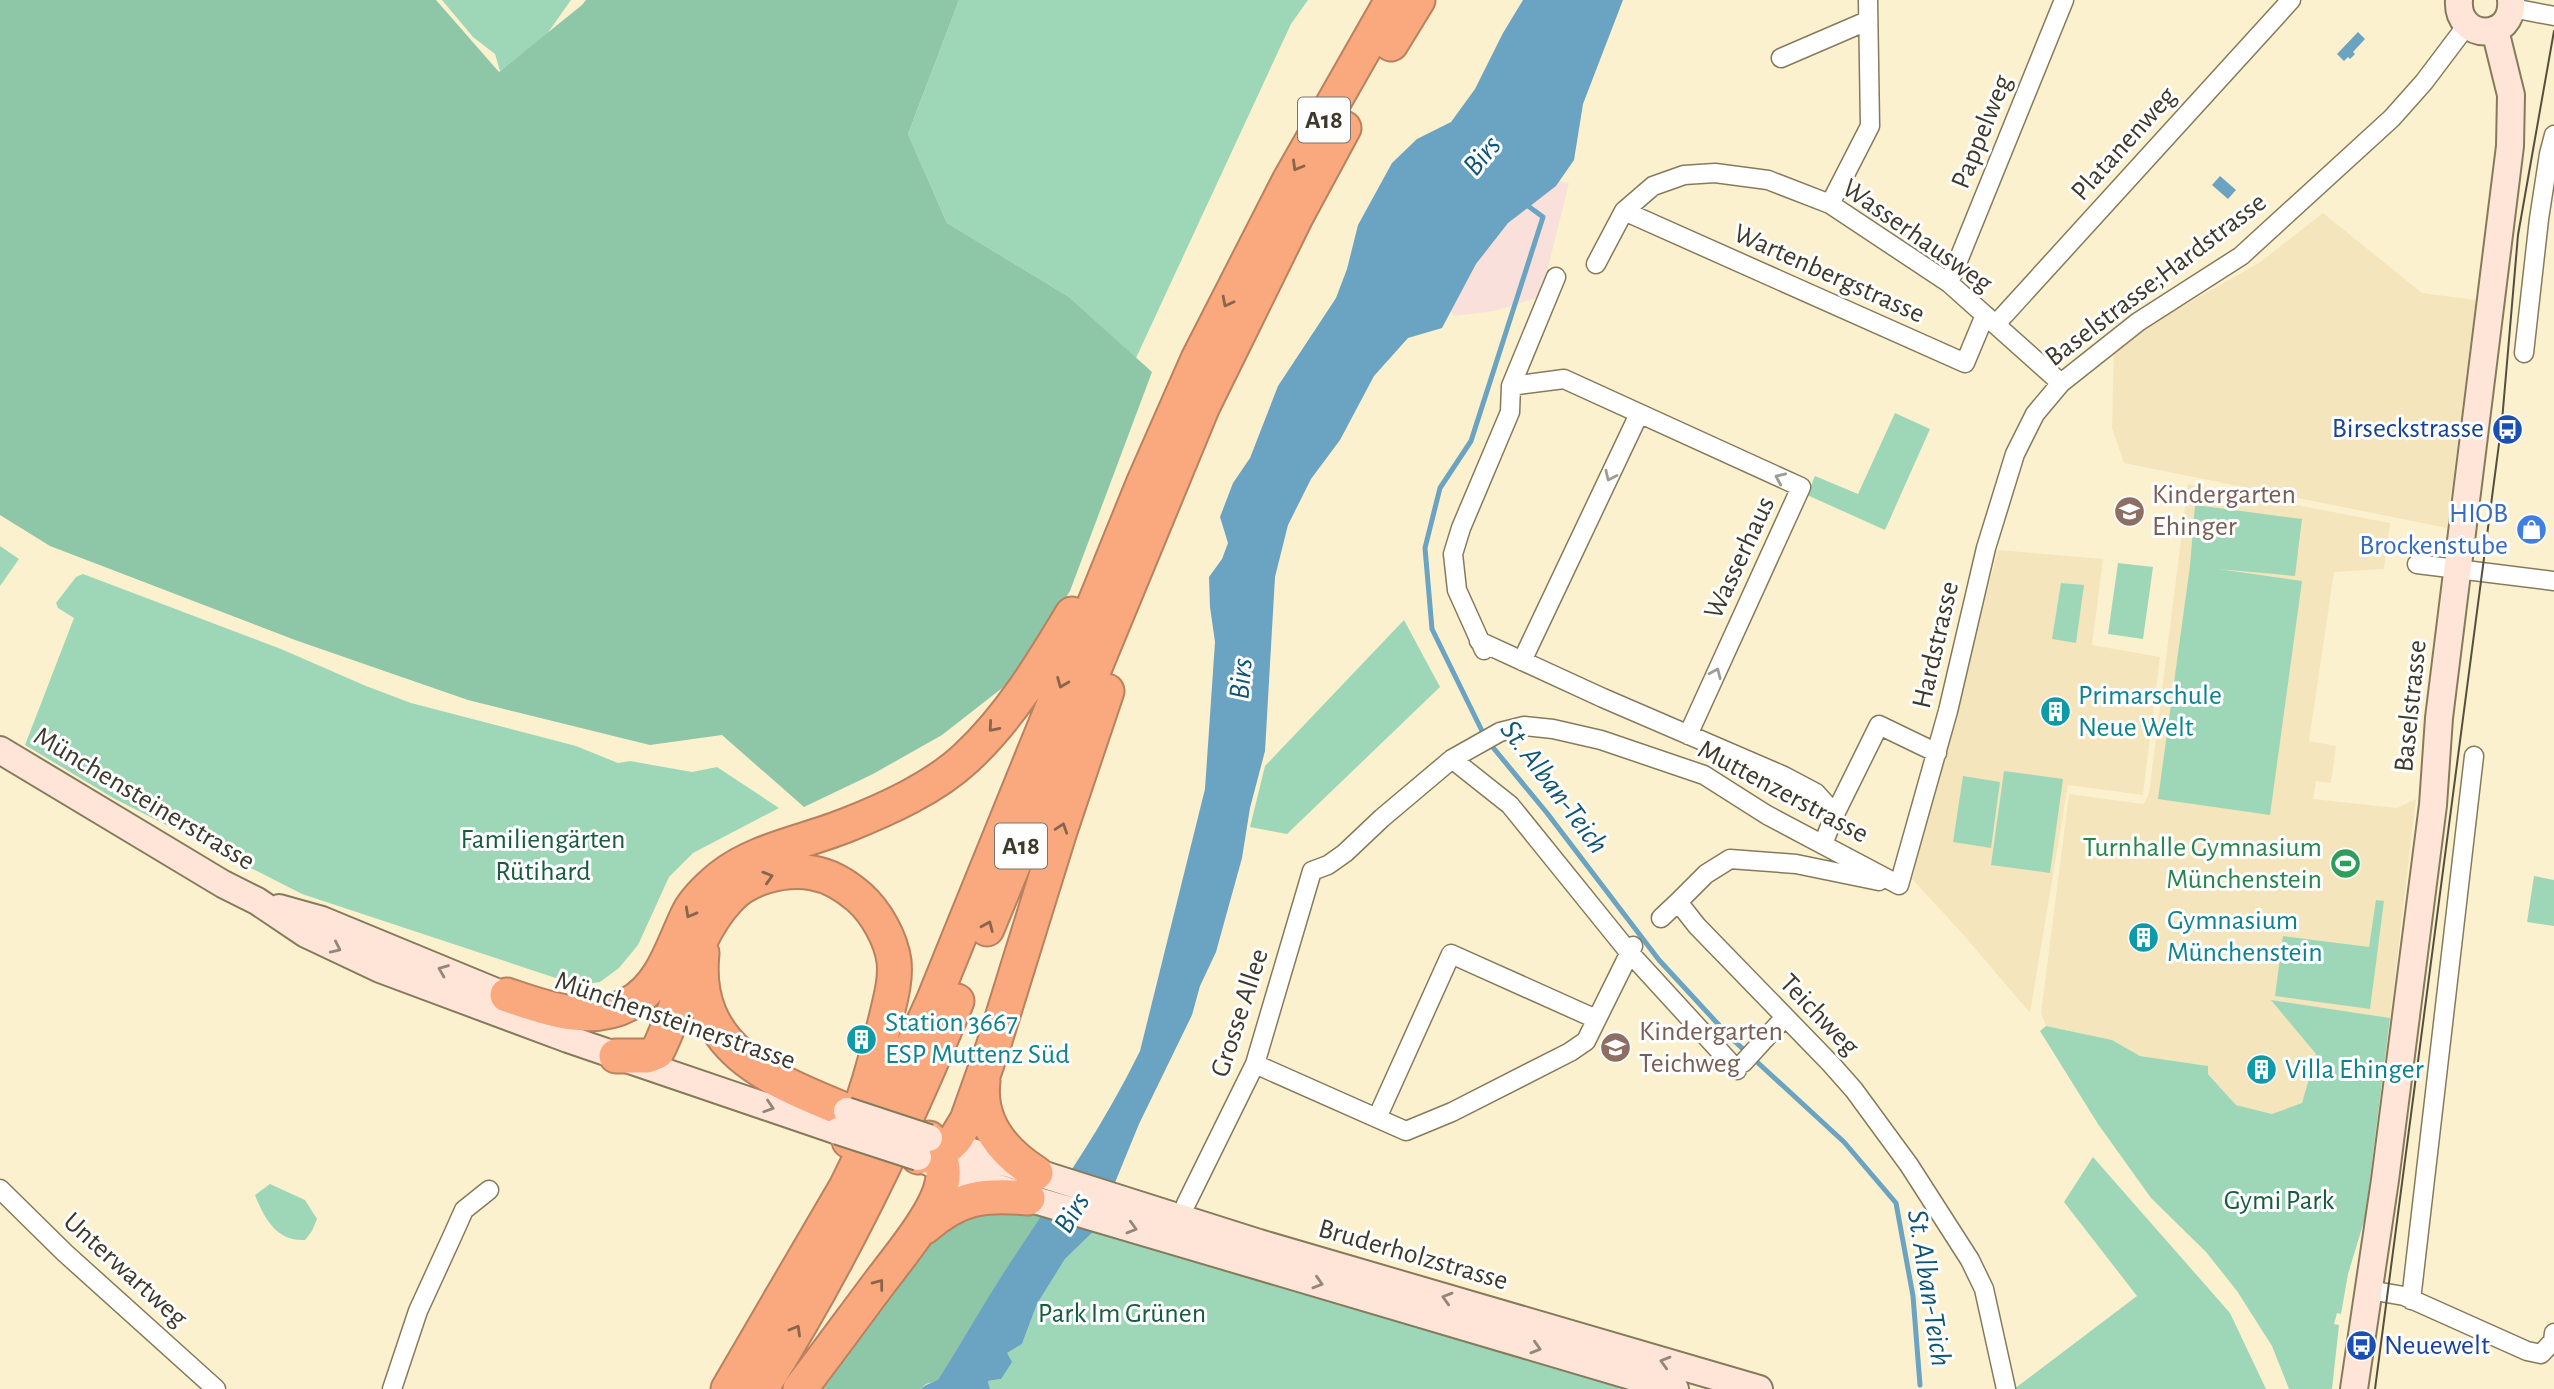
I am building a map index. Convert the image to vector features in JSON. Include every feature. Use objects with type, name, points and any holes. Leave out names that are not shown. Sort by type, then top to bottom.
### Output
[{"type":"highway","name":"A18","points":[[728,1389],[846,1187],[887,1103],[934,999],[1143,484],[1198,359],[1289,181],[1392,0]]},
{"type":"highway","name":"A18","points":[[761,1389],[844,1244],[919,1093],[1203,406],[1259,291],[1363,93],[1418,0]]},
{"type":"highway","points":[[800,1389],[915,1236],[941,1189],[936,1152],[956,1138],[967,1121],[1116,664],[1156,553],[1232,374],[1259,291]]},
{"type":"highway","points":[[506,995],[571,1013],[597,1014],[631,1003],[659,974],[674,949],[690,911],[706,889],[734,867],[755,856],[829,832],[886,808],[929,785],[966,758],[1034,679],[1085,593],[1119,510],[1143,484]]},
{"type":"highway","points":[[645,1057],[695,952],[730,897],[762,877],[805,871],[826,875],[847,887],[866,903],[889,940],[894,962],[894,982],[879,1047],[848,1146],[792,1279]]},
{"type":"highway","points":[[706,933],[701,962],[701,988],[715,1026],[736,1051],[762,1071],[797,1090],[843,1121]]},
{"type":"highway","points":[[645,1057],[674,949]]},
{"type":"highway","points":[[915,1236],[946,1210],[961,1202],[988,1170],[1019,1163],[1032,1185],[1006,1196],[988,1170],[983,1105],[984,1073]]},
{"type":"main road","points":[[2462,9],[2479,31],[2495,30],[2506,22],[2511,4]]},
{"type":"main road","name":"Baselstrasse","points":[[2354,1389],[2370,1290],[2433,805],[2439,718],[2510,146],[2511,94],[2495,30]]},
{"type":"main road","name":"Münchensteinerstrasse","points":[[0,750],[223,884],[257,901],[306,934],[380,969],[988,1170]]},
{"type":"main road","name":"Münchensteinerstrasse","points":[[257,901],[322,920],[506,995],[645,1057]]},
{"type":"main road","name":"Bruderholzstrasse","points":[[1032,1185],[1255,1253],[1675,1389]]},
{"type":"main road","name":"Bruderholzstrasse","points":[[1255,1253],[1759,1389]]},
{"type":"main road","name":"Bruderholzstrasse","points":[[1731,1381],[1780,1389]]},
{"type":"street","points":[[1830,204],[1870,126],[1868,0]]},
{"type":"street","name":"Pappelweg","points":[[1949,283],[2064,0]]},
{"type":"street","name":"Platanenweg","points":[[1990,320],[2291,0]]},
{"type":"street","points":[[2454,0],[2462,9]]},
{"type":"street","points":[[2511,4],[2554,16]]},
{"type":"street","name":"Baselstrasse;Hardstrasse","points":[[1986,548],[2015,454],[2035,414],[2061,383],[2138,321],[2241,256],[2392,118],[2424,82],[2462,9]]},
{"type":"street","points":[[1781,58],[1867,22]]},
{"type":"street","points":[[2524,353],[2547,220],[2553,136]]},
{"type":"street","name":"Wasserhausweg","points":[[1596,264],[1624,211],[1653,186],[1684,175],[1715,173],[1768,180],[1830,204],[1949,283],[2061,383]]},
{"type":"street","name":"Wartenbergstrasse","points":[[1624,211],[1965,363],[1990,320]]},
{"type":"street","points":[[1556,277],[1511,386],[1510,412],[1461,528],[1453,554],[1457,590],[1481,646],[1522,661],[1816,793],[1835,814],[1823,844]]},
{"type":"street","name":"Wasserhaus","points":[[1511,386],[1564,379],[1801,487],[1688,735]]},
{"type":"street","points":[[1522,661],[1639,414]]},
{"type":"street","name":"Hardstrasse","points":[[1899,885],[1937,753],[1986,548]]},
{"type":"street","points":[[2417,564],[2554,581]]},
{"type":"street","name":"Hardstrasse","points":[[1835,814],[1879,725],[1937,753]]},
{"type":"street","name":"Muttenzerstrasse","points":[[1312,871],[1328,865],[1345,853],[1452,759],[1500,732],[1524,726],[1553,729],[1601,740],[1704,775],[1767,815],[1899,885]]},
{"type":"street","points":[[2411,1300],[2474,756]]},
{"type":"street","points":[[1452,759],[1510,805],[1630,948],[1740,1066],[1785,1017]]},
{"type":"street","points":[[1661,918],[1706,874],[1730,859],[1796,864],[1899,885]]},
{"type":"street","name":"Grosse Allee","points":[[1186,1204],[1255,1064],[1312,871]]},
{"type":"street","name":"Teichweg","points":[[1678,902],[1697,926],[1854,1090],[1909,1165],[1970,1259],[1984,1289],[2006,1389]]},
{"type":"street","points":[[1255,1064],[1406,1132],[1452,1112],[1570,1052],[1586,1041],[1630,948]]},
{"type":"street","points":[[1377,1118],[1451,954],[1596,1019]]},
{"type":"street","name":"Unterwartweg","points":[[0,1189],[65,1253],[214,1388]]},
{"type":"street","points":[[392,1389],[418,1311],[464,1210],[489,1190]]},
{"type":"street","points":[[2370,1290],[2398,1294],[2527,1351],[2541,1354],[2553,1340],[2554,1333]]},
{"type":"shaded area","points":[[1405,150],[1569,183],[1547,272],[1536,298],[1495,311],[1455,316],[1422,282],[1392,163]]},
{"type":"shaded area","points":[[2323,213],[2422,293],[2476,300],[2447,528],[2124,463],[2112,428],[2114,345],[2259,263]]},
{"type":"shaded area","name":"Gymnasium Münchenstein","points":[[2188,484],[2390,523],[2384,569],[2334,572],[2309,741],[2336,746],[2331,783],[2316,781],[2313,799],[2397,808],[2416,799],[2390,1018],[2272,1000],[2316,1054],[2302,1104],[2272,1114],[2236,1105],[2208,1073],[2208,1066],[2140,1056],[2112,1040],[2046,1026],[2041,1013],[2069,794],[2143,804],[2149,794]]},
{"type":"shaded area","points":[[1998,550],[2103,559],[2092,645],[2160,657],[2143,795],[2068,785],[2030,1013],[1912,879]]},
{"type":"green space","points":[[0,0],[436,0],[499,72],[586,0],[959,0],[908,134],[947,223],[1069,297],[1152,372],[1070,591],[1015,678],[942,735],[873,774],[804,807],[722,735],[650,745],[468,700],[295,640],[50,546],[0,515]]},
{"type":"green space","points":[[442,0],[571,0],[547,34],[500,71],[495,54],[473,37]]},
{"type":"green space","points":[[959,0],[1308,0],[1291,24],[1136,358],[1069,297],[947,223],[908,134]]},
{"type":"green space","points":[[1895,413],[1930,429],[1885,530],[1807,495],[1815,476],[1858,494]]},
{"type":"green space","points":[[2195,505],[2302,519],[2295,576],[2218,569],[2302,581],[2270,815],[2158,799],[2190,566]]},
{"type":"green space","points":[[0,546],[19,559],[0,586]]},
{"type":"green space","points":[[2118,563],[2153,567],[2143,639],[2108,634]]},
{"type":"green space","name":"Familiengärten Rütihard","points":[[83,574],[281,649],[411,703],[576,746],[618,763],[630,761],[692,772],[717,767],[779,808],[693,853],[669,877],[638,945],[619,968],[600,982],[577,985],[302,894],[115,799],[25,745],[74,618],[58,608],[56,603],[76,577]]},
{"type":"green space","points":[[2061,583],[2084,585],[2076,643],[2052,639]]},
{"type":"green space","points":[[1404,620],[1440,687],[1287,834],[1250,827],[1265,766]]},
{"type":"green space","points":[[2004,771],[2063,779],[2050,873],[1991,865]]},
{"type":"green space","points":[[1963,776],[2000,782],[1991,848],[1953,842]]},
{"type":"green space","points":[[2534,876],[2554,880],[2554,926],[2527,922]]},
{"type":"green space","points":[[2376,900],[2384,901],[2370,1009],[2275,996],[2283,936],[2369,947]]},
{"type":"green space","name":"Gymi Park","points":[[2271,1000],[2390,1018],[2365,1218],[2348,1274],[2341,1314],[2337,1313],[2334,1324],[2339,1325],[2332,1389],[2289,1389],[2272,1346],[2237,1291],[2206,1252],[2151,1198],[2098,1124],[2040,1031],[2046,1026],[2112,1040],[2140,1056],[2208,1066],[2208,1074],[2236,1105],[2272,1114],[2302,1103],[2316,1054]]},
{"type":"green space","points":[[2093,1157],[2230,1313],[2266,1389],[2014,1389],[2137,1296],[2064,1202]]},
{"type":"green space","points":[[270,1184],[305,1200],[317,1219],[305,1240],[295,1240],[279,1233],[267,1220],[255,1195]]},
{"type":"green space","points":[[1009,1208],[1043,1215],[938,1381],[926,1384],[921,1389],[814,1389],[926,1242],[951,1217]]},
{"type":"green space","name":"Park Im Grünen","points":[[1096,1229],[1672,1389],[990,1389],[988,1381],[1001,1379],[1007,1353],[1022,1344],[1037,1304],[1065,1259]]},
{"type":"water","name":"Birs","points":[[1523,0],[1623,0],[1583,104],[1574,160],[1556,186],[1508,223],[1476,264],[1442,328],[1408,338],[1374,376],[1340,440],[1311,479],[1288,525],[1275,577],[1265,751],[1250,808],[1242,858],[1216,952],[1200,986],[1192,1015],[1139,1124],[1096,1229],[1065,1259],[1037,1304],[1022,1344],[1007,1353],[1012,1362],[1001,1379],[988,1381],[990,1389],[921,1389],[938,1380],[1094,1134],[1140,1051],[1205,789],[1215,642],[1209,577],[1222,559],[1228,543],[1220,517],[1233,483],[1250,458],[1278,386],[1336,298],[1347,269],[1358,225],[1392,163],[1417,139],[1451,122],[1475,89]]},
{"type":"water","points":[[2358,32],[2365,39],[2353,52],[2355,54],[2344,61],[2337,54]]},
{"type":"water","points":[[2220,176],[2236,190],[2228,199],[2212,185]]},
{"type":"waterway","name":"St. Alban-Teich","points":[[1524,203],[1543,217],[1471,441],[1440,488],[1425,548],[1432,629],[1486,739],[1547,813],[1659,960],[1730,1037],[1844,1142],[1896,1203],[1913,1296],[1920,1385]]},
{"type":"tram line","points":[[2375,1389],[2502,421],[2518,235],[2554,31]]},
{"type":"place","name":"Birseckstrasse","points":[[2507,429]]},
{"type":"place","name":"Kindergarten Ehinger","points":[[2129,511]]},
{"type":"place","name":"HIOB Brockenstube","points":[[2531,530]]},
{"type":"place","name":"Primarschule Neue Welt","points":[[2055,712]]},
{"type":"place","name":"Turnhalle Gymnasium Münchenstein","points":[[2345,864]]},
{"type":"place","name":"Gymnasium Münchenstein","points":[[2144,937]]},
{"type":"place","name":"Station 3667 ESP Muttenz Süd","points":[[862,1039]]},
{"type":"place","name":"Kindergarten Teichweg","points":[[1616,1048]]},
{"type":"place","name":"Villa Ehinger","points":[[2262,1070]]},
{"type":"place","name":"Neuewelt","points":[[2361,1346]]}]
